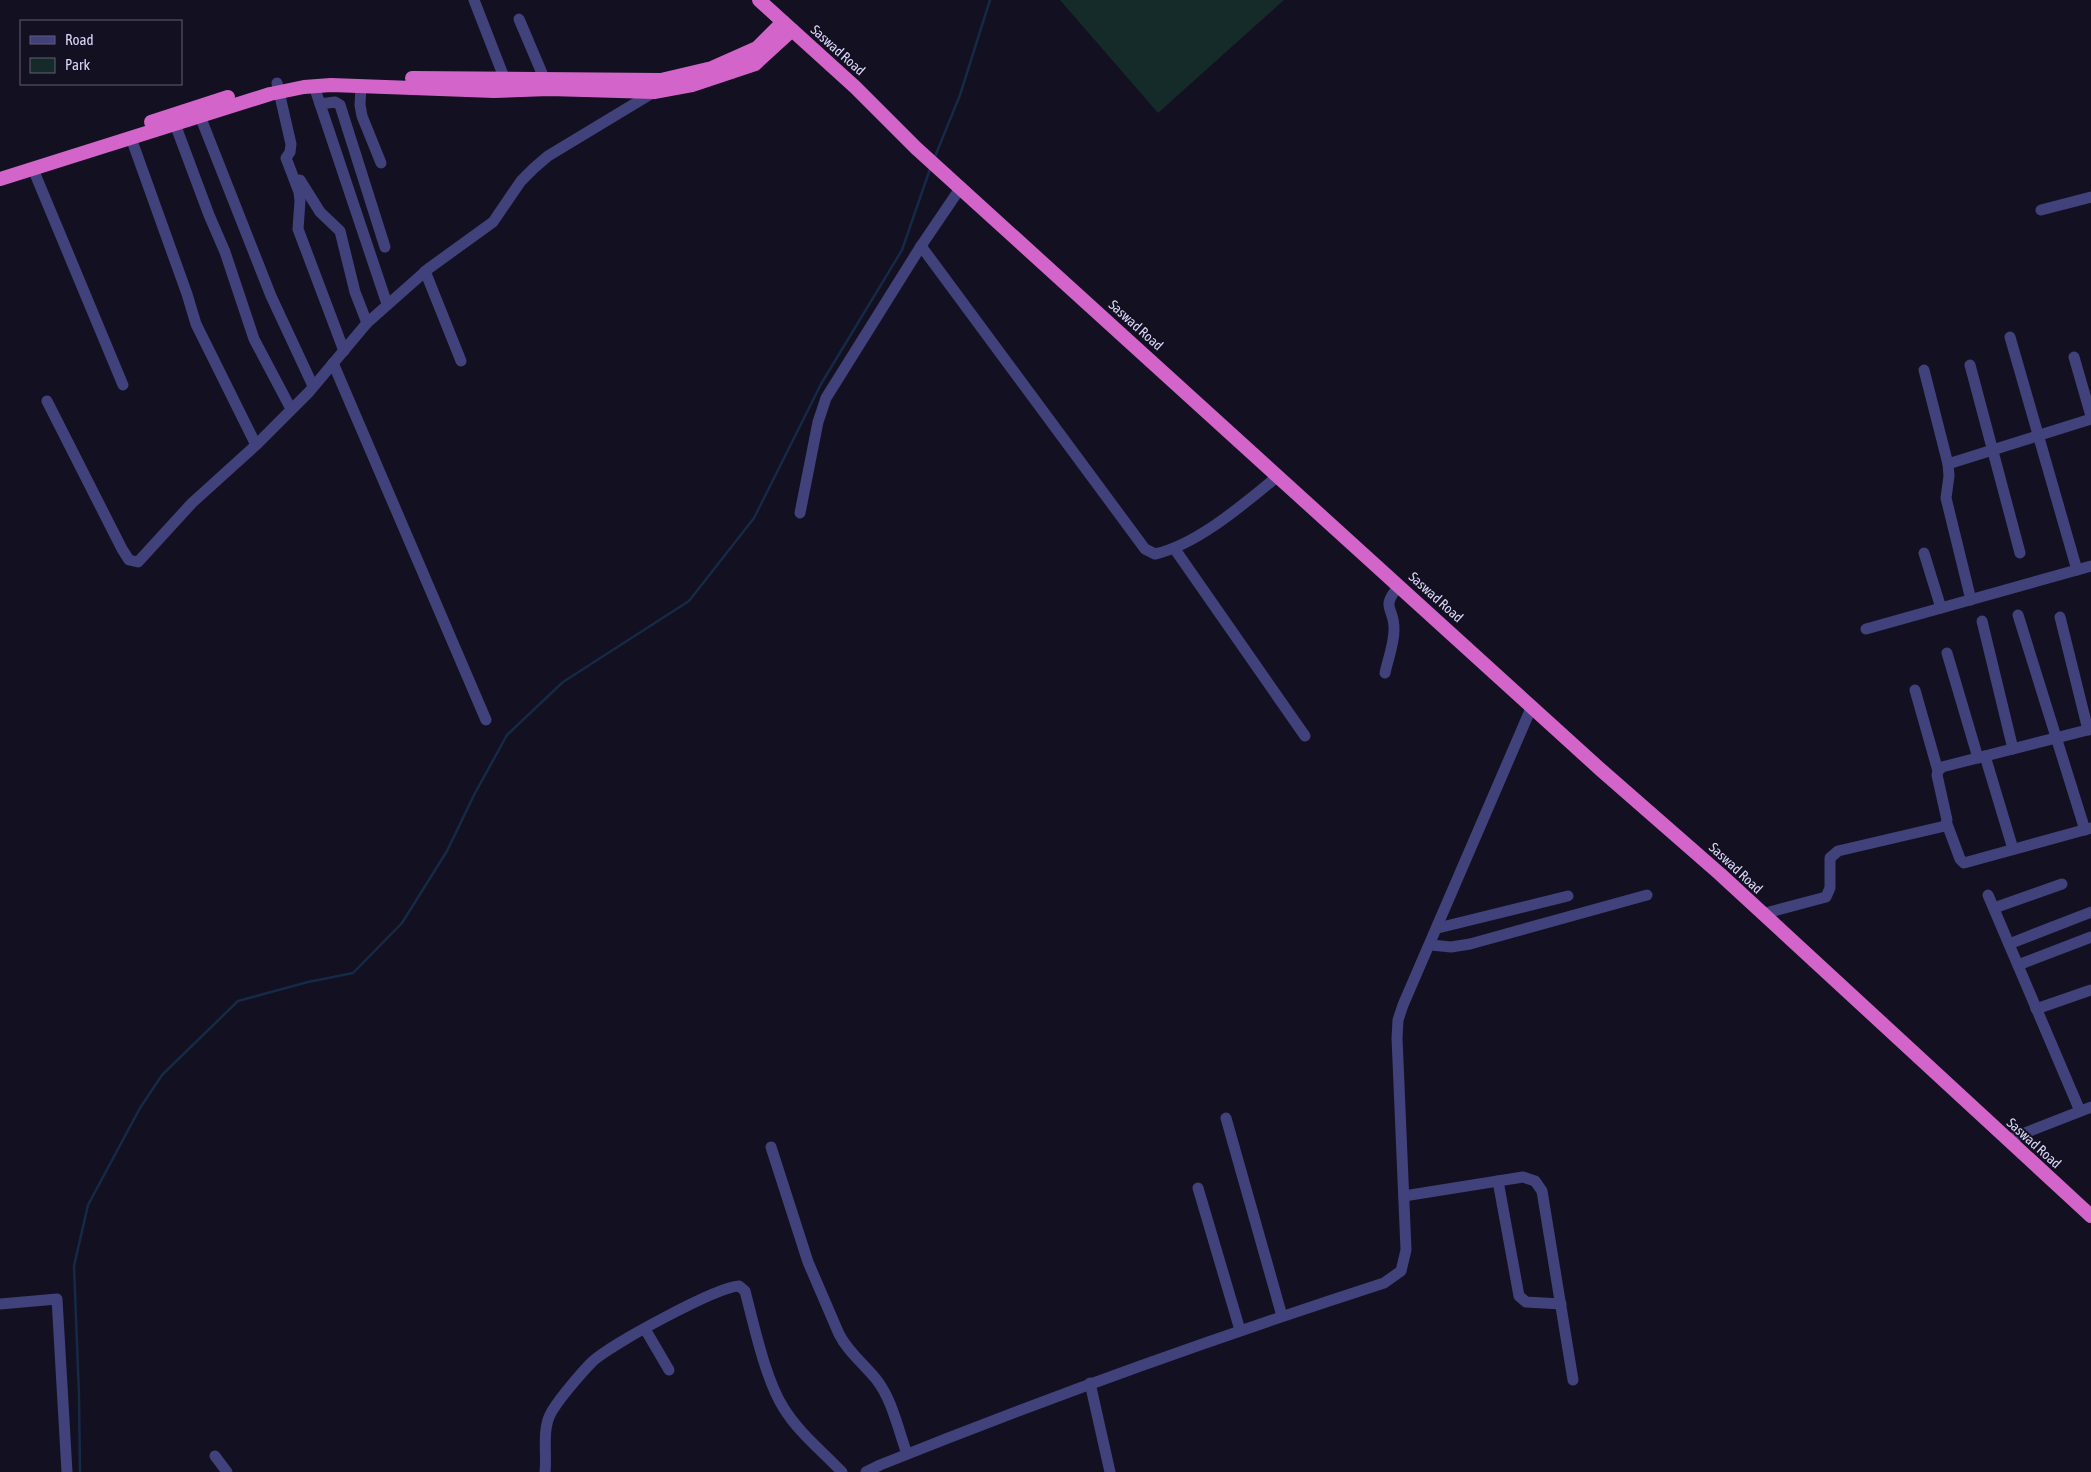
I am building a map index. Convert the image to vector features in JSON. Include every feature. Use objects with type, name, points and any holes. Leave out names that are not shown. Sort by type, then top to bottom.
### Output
[{"type":"highway","name":"Saswad Road","points":[[759,0],[855,87],[916,148],[1762,914],[2091,1216]]},
{"type":"highway","points":[[0,179],[200,116],[301,78],[506,84],[549,89],[692,85],[755,64],[787,26]]},
{"type":"highway","points":[[506,84],[544,78],[654,86]]},
{"type":"highway","points":[[0,170],[278,87],[361,86],[402,82]]},
{"type":"street","points":[[474,0],[506,84]]},
{"type":"street","points":[[519,19],[544,78]]},
{"type":"street","points":[[314,86],[387,304]]},
{"type":"street","points":[[361,86],[360,105],[362,116],[381,163]]},
{"type":"street","points":[[47,401],[122,549],[130,560],[138,562],[144,558],[192,503],[256,445],[314,386],[367,323],[387,304],[452,250],[486,229],[493,222],[521,181],[548,156],[654,86]]},
{"type":"street","points":[[278,87],[289,133],[290,152],[296,173],[320,212],[340,231],[355,292],[367,323]]},
{"type":"street","points":[[320,104],[334,102],[340,105],[385,247]]},
{"type":"street","points":[[200,116],[271,296],[314,386]]},
{"type":"street","points":[[175,124],[225,252],[254,339],[291,409]]},
{"type":"street","points":[[131,138],[187,294],[194,319],[256,445]]},
{"type":"street","points":[[290,152],[286,158],[300,201],[298,229],[344,351]]},
{"type":"street","points":[[33,169],[123,385]]},
{"type":"street","points":[[800,513],[818,422],[826,398],[921,246],[961,187]]},
{"type":"street","points":[[2041,210],[2091,197]]},
{"type":"street","points":[[921,246],[1145,548],[1155,554],[1174,548],[1206,531],[1234,512],[1278,476]]},
{"type":"street","points":[[425,271],[461,361]]},
{"type":"street","points":[[2010,337],[2078,570]]},
{"type":"street","points":[[1948,464],[2039,436],[2091,417],[2074,357]]},
{"type":"street","points":[[333,363],[486,720]]},
{"type":"street","points":[[1970,366],[2020,553]]},
{"type":"street","points":[[1924,370],[1948,464],[1949,476],[1946,498],[1971,600]]},
{"type":"street","points":[[1174,548],[1305,736]]},
{"type":"street","points":[[1924,553],[1941,608]]},
{"type":"street","points":[[1866,629],[2091,566]]},
{"type":"street","points":[[1385,673],[1394,629],[1388,603],[1390,596],[1400,586]]},
{"type":"street","points":[[1915,690],[1938,771],[1937,775],[1947,824],[1960,859],[1964,863],[2088,829],[2018,615]]},
{"type":"street","points":[[1938,771],[1942,767],[2090,729],[2060,617]]},
{"type":"street","points":[[1982,621],[2013,749]]},
{"type":"street","points":[[1947,653],[2013,849]]},
{"type":"street","points":[[866,1472],[907,1454],[1090,1383],[1240,1330],[1384,1283],[1402,1271],[1406,1250],[1397,1038],[1398,1020],[1532,706]]},
{"type":"street","points":[[1762,914],[1826,897],[1830,888],[1830,858],[1838,851],[1938,829],[1947,824]]},
{"type":"street","points":[[1994,908],[2062,884]]},
{"type":"street","points":[[1431,945],[1451,947],[1470,944],[1647,895]]},
{"type":"street","points":[[1988,895],[2036,1009],[2086,1109],[2007,1140]]},
{"type":"street","points":[[1438,928],[1568,896]]},
{"type":"street","points":[[2009,944],[2091,912]]},
{"type":"street","points":[[2018,965],[2091,937]]},
{"type":"street","points":[[2036,1009],[2091,990]]},
{"type":"street","points":[[1226,1118],[1282,1316]]},
{"type":"street","points":[[771,1147],[808,1262],[839,1334],[848,1348],[875,1378],[883,1390],[907,1454]]},
{"type":"street","points":[[1404,1196],[1523,1177],[1535,1181],[1542,1191],[1573,1380]]},
{"type":"street","points":[[1498,1181],[1519,1296],[1526,1302],[1561,1304]]},
{"type":"street","points":[[1198,1188],[1240,1330]]},
{"type":"street","points":[[545,1472],[549,1416],[554,1407],[592,1362],[617,1344],[645,1329],[707,1297],[731,1287],[739,1286],[745,1291],[771,1384],[782,1406],[793,1422],[842,1472]]},
{"type":"street","points":[[0,1304],[57,1299],[67,1472]]},
{"type":"street","points":[[645,1329],[669,1370]]},
{"type":"street","points":[[1090,1383],[1110,1472]]},
{"type":"street","points":[[215,1456],[227,1472]]},
{"type":"green space","points":[[1060,0],[1284,0],[1158,113]]},
{"type":"waterway","points":[[934,159],[960,95],[990,0]]},
{"type":"waterway","points":[[80,1472],[74,1266],[88,1205],[140,1108],[162,1075],[238,1001],[308,982],[353,973],[402,923],[447,851],[474,795],[507,735],[563,682],[689,601],[754,518],[821,384],[902,250],[930,169]]}]
